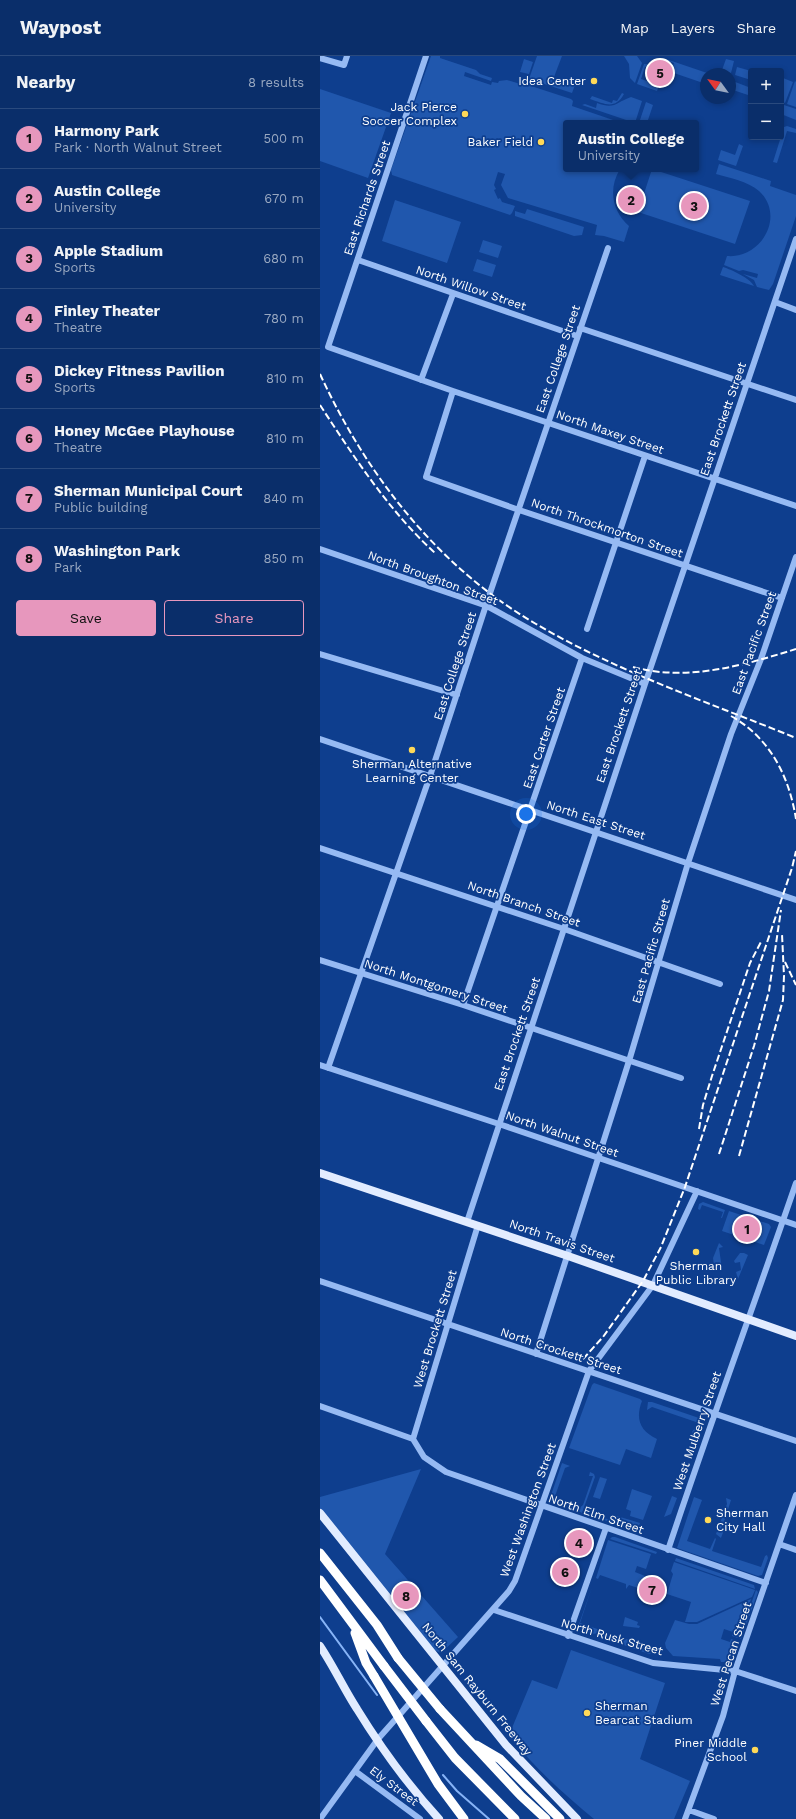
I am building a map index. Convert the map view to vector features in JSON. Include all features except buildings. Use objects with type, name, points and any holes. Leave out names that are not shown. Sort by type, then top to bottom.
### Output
[{"type":"highway","points":[[320,1553],[377,1625],[398,1658],[440,1709],[467,1740],[521,1796],[546,1819]]},
{"type":"highway","points":[[320,1580],[455,1758],[515,1819]]},
{"type":"highway","points":[[352,1624],[366,1663],[438,1784],[464,1819]]},
{"type":"highway","points":[[467,1740],[500,1759],[560,1819]]},
{"type":"main road","name":"North Travis Street","points":[[320,1173],[653,1285],[796,1336]]},
{"type":"main road","name":"North Sam Rayburn Freeway","points":[[320,1513],[506,1746],[577,1819]]},
{"type":"main road","points":[[321,1652],[378,1740],[416,1793],[440,1819]]},
{"type":"street","points":[[320,58],[344,65],[347,56]]},
{"type":"street","name":"East Richards Street","points":[[328,347],[426,56]]},
{"type":"street","name":"East Brockett Street","points":[[467,1222],[644,684],[796,239]]},
{"type":"street","name":"East College Street","points":[[328,1068],[430,776],[518,510],[608,248]]},
{"type":"street","name":"North Willow Street","points":[[358,260],[577,336]]},
{"type":"street","points":[[421,380],[453,294]]},
{"type":"street","points":[[775,302],[796,310]]},
{"type":"street","points":[[580,328],[796,400]]},
{"type":"street","name":"North Maxey Street","points":[[328,347],[453,391],[796,506]]},
{"type":"street","name":"North Throckmorton Street","points":[[453,391],[426,477],[518,510],[782,598]]},
{"type":"street","points":[[587,629],[645,456]]},
{"type":"street","name":"North Broughton Street","points":[[320,549],[486,606],[582,658],[644,684]]},
{"type":"street","name":"East Pacific Street","points":[[536,1354],[629,1061],[688,863],[731,734],[761,660],[796,557]]},
{"type":"street","points":[[320,654],[457,695]]},
{"type":"street","name":"East Carter Street","points":[[463,1005],[531,811],[582,658]]},
{"type":"street","name":"North East Street","points":[[320,739],[796,900]]},
{"type":"street","name":"North Branch Street","points":[[320,848],[564,929],[720,984]]},
{"type":"street","name":"North Montgomery Street","points":[[320,960],[463,1005],[681,1078]]},
{"type":"street","name":"North Walnut Street","points":[[320,1065],[796,1225]]},
{"type":"street","name":"West Mulberry Street","points":[[668,1550],[714,1414],[749,1320],[796,1183]]},
{"type":"street","name":"West Washington Street","points":[[320,1819],[378,1740],[442,1666],[494,1610],[509,1591],[515,1580],[589,1371],[653,1285],[697,1191]]},
{"type":"street","name":"West Brockett Street","points":[[413,1439],[478,1226]]},
{"type":"street","name":"North Crockett Street","points":[[320,1280],[796,1441]]},
{"type":"street","points":[[320,1406],[413,1439]]},
{"type":"street","name":"North Elm Street","points":[[413,1439],[424,1457],[446,1472],[766,1583]]},
{"type":"street","name":"West Pecan Street","points":[[684,1819],[689,1810],[722,1716],[735,1671],[796,1495]]},
{"type":"street","points":[[568,1636],[606,1528]]},
{"type":"street","points":[[779,1544],[796,1550]]},
{"type":"street","name":"North Rusk Street","points":[[494,1610],[568,1636],[653,1663],[735,1671],[796,1691]]},
{"type":"street","name":"Ely Street","points":[[355,1771],[420,1819]]},
{"type":"street","points":[[689,1810],[714,1819]]},
{"type":"shaded area","points":[[431,56],[440,56],[440,58],[476,70],[480,74],[492,78],[491,81],[465,72],[464,76],[491,85],[492,82],[498,83],[499,81],[507,80],[527,86],[528,85],[571,99],[573,101],[572,106],[613,120],[563,120],[563,172],[618,172],[614,184],[614,199],[619,214],[629,226],[624,242],[595,235],[597,225],[508,198],[501,185],[505,174],[498,172],[494,185],[496,189],[494,190],[498,199],[500,198],[502,202],[515,206],[510,215],[392,175],[391,170]]},
{"type":"shaded area","points":[[537,56],[562,56],[554,77],[575,85],[572,93],[529,79]]},
{"type":"shaded area","points":[[624,56],[637,56],[642,63],[635,83],[630,78],[629,64]]},
{"type":"shaded area","points":[[663,58],[700,71],[700,82],[671,72],[674,63],[665,60],[656,66],[645,67],[641,79],[659,85],[657,91],[637,84],[644,64],[654,65]]},
{"type":"shaded area","points":[[524,59],[533,62],[529,74],[520,72]]},
{"type":"shaded area","points":[[726,59],[734,61],[732,68],[723,68]]},
{"type":"shaded area","points":[[737,67],[748,70],[748,79],[736,75]]},
{"type":"shaded area","points":[[784,78],[793,82],[784,102]]},
{"type":"shaded area","points":[[795,81],[796,82],[796,107],[787,104]]},
{"type":"shaded area","points":[[736,82],[748,87],[748,95],[736,91]]},
{"type":"shaded area","points":[[320,89],[391,113],[368,178],[320,161]]},
{"type":"shaded area","points":[[622,93],[624,94],[621,99],[613,104],[605,104],[590,99],[592,96],[612,103],[613,100],[617,101]]},
{"type":"shaded area","points":[[631,97],[642,101],[636,120],[626,120],[582,105],[585,104],[596,108],[597,103],[608,106]]},
{"type":"shaded area","points":[[646,102],[653,105],[648,120],[640,120]]},
{"type":"shaded area","points":[[784,105],[796,109],[796,120],[784,115]]},
{"type":"shaded area","points":[[787,126],[796,129],[796,133],[787,131],[777,163],[773,162],[780,140],[784,140],[784,127]]},
{"type":"shaded area","points":[[739,144],[743,146],[736,166],[718,160],[721,150],[735,155]]},
{"type":"shaded area","points":[[719,164],[771,181],[770,186],[796,195],[796,216],[773,284],[769,290],[757,287],[754,280],[743,274],[757,278],[758,274],[743,270],[739,271],[724,265],[727,256],[739,255],[750,251],[759,243],[766,234],[770,223],[770,212],[767,201],[759,191],[738,180],[716,174]]},
{"type":"shaded area","points":[[651,172],[661,172],[750,201],[735,244],[638,212]]},
{"type":"shaded area","points":[[395,200],[461,222],[447,263],[382,241]]},
{"type":"shaded area","points":[[527,209],[584,227],[582,235],[574,236],[515,216],[515,211],[525,214]]},
{"type":"shaded area","points":[[483,240],[502,246],[498,258],[479,252]]},
{"type":"shaded area","points":[[477,259],[496,265],[492,277],[473,271]]},
{"type":"shaded area","points":[[723,267],[745,277],[754,286],[720,275]]},
{"type":"shaded area","points":[[703,1202],[725,1210],[722,1218],[723,1212],[702,1205],[700,1210],[698,1209],[699,1204]]},
{"type":"shaded area","points":[[729,1211],[769,1224],[771,1227],[764,1245],[722,1231]]},
{"type":"shaded area","points":[[719,1243],[723,1247],[719,1248],[722,1269],[714,1265],[713,1258]]},
{"type":"shaded area","points":[[740,1253],[748,1255],[738,1279],[736,1272],[741,1270],[740,1262],[735,1263],[734,1261]]},
{"type":"shaded area","points":[[594,1383],[642,1401],[639,1413],[640,1424],[646,1432],[657,1439],[651,1458],[626,1449],[620,1465],[569,1448]]},
{"type":"shaded area","points":[[648,1402],[699,1418],[702,1424],[698,1436],[693,1436],[692,1432],[698,1424],[696,1422],[652,1407],[647,1410]]},
{"type":"shaded area","points":[[562,1463],[570,1466],[565,1468],[554,1499],[559,1498],[561,1503],[570,1508],[549,1501]]},
{"type":"shaded area","points":[[421,1469],[385,1554],[458,1637],[441,1653],[434,1650],[320,1510],[320,1497]]},
{"type":"shaded area","points":[[590,1472],[594,1474],[595,1477],[582,1513],[577,1510],[583,1505],[593,1476],[589,1476]]},
{"type":"shaded area","points":[[600,1477],[607,1479],[600,1499],[593,1497]]},
{"type":"shaded area","points":[[632,1489],[652,1496],[643,1520],[630,1516],[631,1511],[626,1509]]},
{"type":"shaded area","points":[[672,1496],[677,1498],[671,1514],[664,1517]]},
{"type":"shaded area","points":[[694,1497],[702,1500],[687,1541],[710,1549],[715,1538],[712,1551],[761,1567],[765,1556],[767,1555],[768,1558],[762,1575],[758,1576],[677,1548]]},
{"type":"shaded area","points":[[726,1498],[731,1500],[723,1525],[725,1527],[721,1538],[716,1534],[727,1504]]},
{"type":"shaded area","points":[[617,1516],[640,1523],[637,1531],[601,1519],[602,1517],[615,1522]]},
{"type":"shaded area","points":[[612,1537],[657,1552],[656,1554],[610,1539]]},
{"type":"shaded area","points":[[608,1540],[651,1554],[646,1569],[637,1566],[635,1572],[645,1576],[641,1589],[629,1585],[626,1589],[626,1584],[600,1575],[598,1579],[596,1578]]},
{"type":"shaded area","points":[[676,1558],[754,1585],[755,1589],[675,1561]]},
{"type":"shaded area","points":[[674,1562],[755,1590],[752,1597],[697,1622],[685,1622],[691,1602],[667,1594],[673,1574],[671,1571]]},
{"type":"shaded area","points":[[592,1587],[580,1623],[603,1631],[592,1634],[582,1630],[579,1624]]},
{"type":"shaded area","points":[[756,1590],[758,1592],[741,1639],[739,1638]]},
{"type":"shaded area","points":[[751,1599],[738,1638],[732,1636],[733,1632],[724,1629],[721,1639],[730,1642],[731,1639],[737,1641],[729,1662],[721,1662],[720,1659],[673,1656],[666,1648],[665,1643],[675,1620],[689,1624],[697,1624]]},
{"type":"shaded area","points":[[625,1617],[638,1622],[637,1625],[640,1626],[639,1628],[623,1626]]},
{"type":"shaded area","points":[[622,1639],[643,1644],[650,1649],[652,1653],[649,1654],[621,1644],[619,1642]]},
{"type":"shaded area","name":"Sherman Bearcat Stadium","points":[[571,1650],[665,1683],[640,1759],[690,1781],[674,1819],[594,1819],[560,1790],[528,1758],[509,1735],[532,1680],[557,1689]]},
{"type":"waterway","points":[[320,1617],[377,1695]]},
{"type":"waterway","points":[[443,1775],[457,1791],[489,1819]]},
{"type":"railway","points":[[320,374],[339,412],[360,448],[383,483],[409,516],[437,547],[468,575],[501,601],[536,624],[598,657],[664,686],[796,738]]},
{"type":"railway","points":[[320,405],[373,483],[402,519],[435,553]]},
{"type":"railway","points":[[633,667],[674,673],[716,670],[756,661],[796,649]]},
{"type":"railway","points":[[731,716],[757,735],[776,760],[783,773],[793,803],[796,819]]},
{"type":"railway","points":[[583,1359],[603,1337],[643,1281],[661,1247],[685,1187],[792,868],[796,851]]},
{"type":"railway","points":[[719,1154],[754,1046],[769,991],[781,910]]},
{"type":"railway","points":[[739,1156],[783,1000],[784,976],[782,934]]},
{"type":"railway","points":[[699,1129],[703,1105],[712,1076],[750,963],[762,940]]},
{"type":"railway","points":[[785,962],[796,985]]},
{"type":"place","name":"Dickey Fitness Pavilion","points":[[660,73]]},
{"type":"place","name":"Idea Center","points":[[594,81]]},
{"type":"place","name":"Jack Pierce Soccer Complex","points":[[465,114]]},
{"type":"place","name":"Baker Field","points":[[541,142]]},
{"type":"place","name":"Austin College","points":[[631,200]]},
{"type":"place","name":"Apple Stadium","points":[[694,206]]},
{"type":"place","name":"Sherman Alternative Learning Center","points":[[412,750]]},
{"type":"place","name":"Harmony Park","points":[[747,1229]]},
{"type":"place","name":"Sherman Public Library","points":[[696,1252]]},
{"type":"place","name":"Sherman City Hall","points":[[708,1520]]},
{"type":"place","name":"Finley Theater","points":[[579,1543]]},
{"type":"place","name":"Honey McGee Playhouse","points":[[565,1572]]},
{"type":"place","name":"Sherman Municipal Court","points":[[652,1590]]},
{"type":"place","name":"Washington Park","points":[[406,1596]]},
{"type":"place","name":"Sherman Bearcat Stadium","points":[[587,1713]]},
{"type":"place","name":"Piner Middle School","points":[[755,1750]]}]
